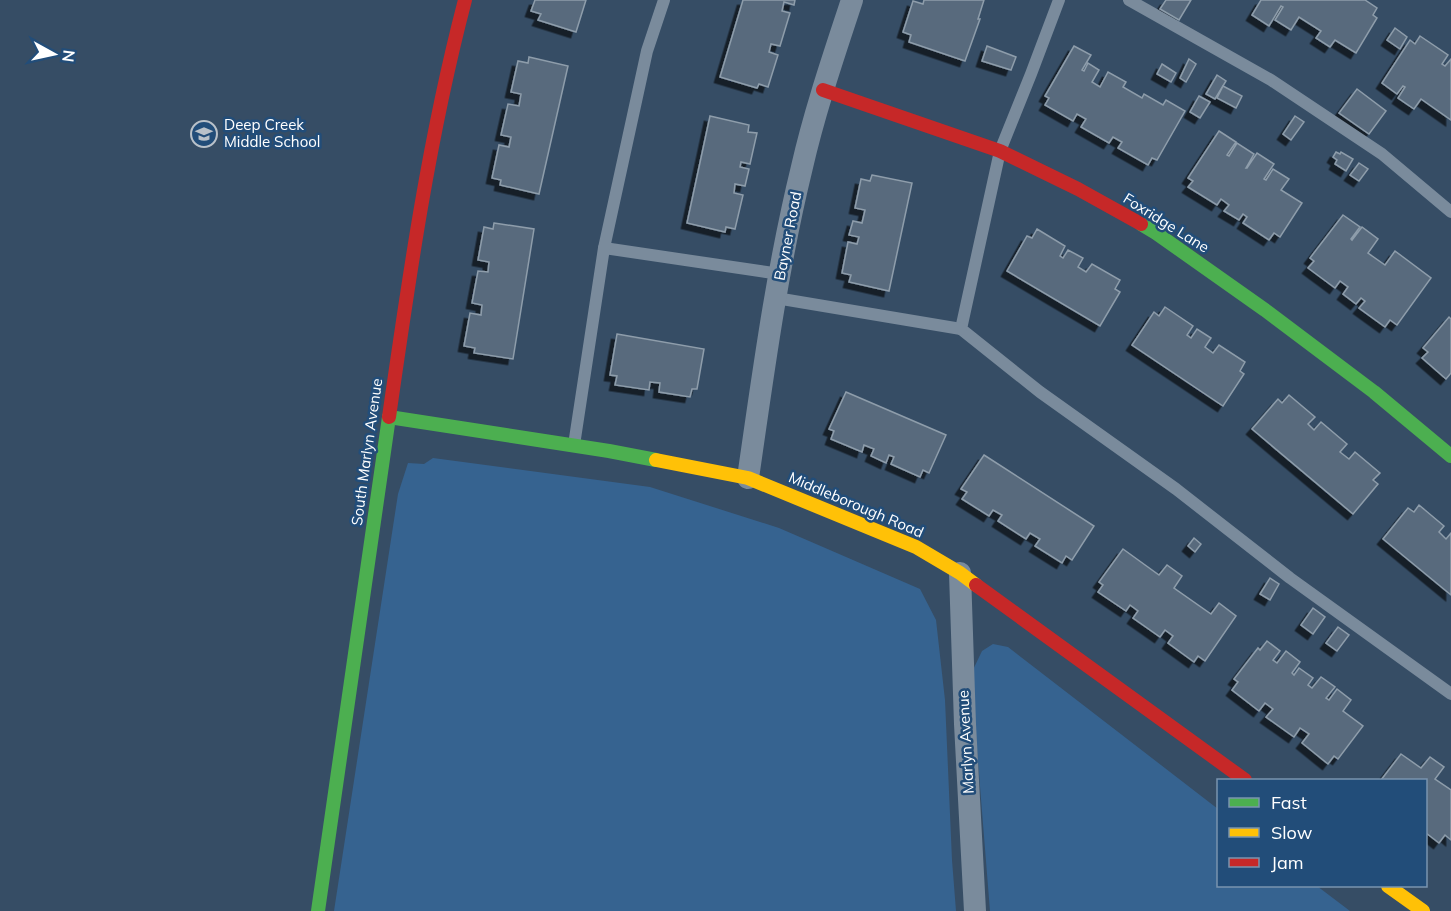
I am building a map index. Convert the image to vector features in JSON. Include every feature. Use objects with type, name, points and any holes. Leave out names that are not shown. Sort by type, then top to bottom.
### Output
[{"type":"street","name":"South Marlyn Avenue","points":[[318,911],[400,331],[430,150],[465,0]]},
{"type":"street","name":"Bayner Road","points":[[748,478],[780,274],[802,167],[823,90],[852,0]]},
{"type":"street","name":"Foxridge Lane","points":[[823,90],[1000,151],[1078,189],[1156,233],[1265,310],[1374,392],[1451,456]]},
{"type":"street","name":"Middleborough Road","points":[[389,417],[574,446],[748,478],[916,547],[960,573],[1244,779]]},
{"type":"street","name":"Marlyn Avenue","points":[[960,573],[975,911]]},
{"type":"street","points":[[1391,887],[1423,911]]},
{"type":"lane","points":[[574,446],[604,248],[647,51],[664,0]]},
{"type":"lane","points":[[962,329],[1000,151],[1059,0]]},
{"type":"lane","points":[[1129,0],[1271,80],[1382,154],[1451,212]]},
{"type":"lane","points":[[604,248],[780,274]]},
{"type":"lane","points":[[776,298],[962,329],[1040,392],[1176,489],[1290,578],[1451,694]]},
{"type":"shaded area","points":[[433,458],[650,487],[779,528],[920,589],[936,620],[945,700],[956,911],[334,911],[398,494],[408,463],[424,464]]},
{"type":"shaded area","points":[[993,644],[1008,647],[1217,808],[1217,887],[1318,887],[1350,911],[990,911],[971,674],[982,651]]},
{"type":"building","points":[[535,0],[586,0],[576,32],[538,20],[541,14],[531,11]]},
{"type":"building","points":[[743,0],[795,0],[794,5],[784,2],[782,11],[790,13],[780,46],[771,44],[769,52],[778,55],[768,87],[759,84],[757,88],[720,77]]},
{"type":"building","points":[[924,0],[984,0],[978,19],[980,19],[965,61],[909,42],[911,35],[903,32],[913,1],[923,4]]},
{"type":"building","points":[[1166,0],[1191,0],[1179,20],[1160,9]]},
{"type":"building","points":[[1261,0],[1365,0],[1377,8],[1373,15],[1377,18],[1356,53],[1335,40],[1330,47],[1316,38],[1321,31],[1299,17],[1291,30],[1275,20],[1283,7],[1281,6],[1269,26],[1252,15]]},
{"type":"building","points":[[1395,28],[1407,37],[1400,49],[1387,40]]},
{"type":"building","points":[[1420,36],[1448,55],[1442,64],[1445,66],[1451,59],[1451,120],[1421,99],[1414,109],[1398,98],[1405,87],[1403,86],[1397,94],[1382,83],[1410,40],[1415,44]]},
{"type":"building","points":[[987,46],[1016,57],[1011,70],[982,61]]},
{"type":"building","points":[[1074,46],[1091,55],[1082,70],[1084,71],[1088,63],[1099,70],[1092,82],[1100,87],[1108,72],[1126,82],[1123,87],[1142,98],[1144,94],[1163,105],[1166,100],[1185,111],[1157,160],[1152,158],[1148,165],[1118,148],[1122,142],[1113,137],[1109,143],[1081,127],[1086,119],[1077,114],[1073,121],[1045,105],[1049,98],[1045,96]]},
{"type":"building","points":[[529,57],[568,66],[539,194],[500,185],[501,180],[492,178],[499,145],[509,147],[511,137],[501,135],[508,104],[519,106],[521,94],[511,92],[518,61],[528,63]]},
{"type":"building","points":[[1189,59],[1196,64],[1186,82],[1180,78]]},
{"type":"building","points":[[1162,64],[1176,73],[1171,82],[1157,74]]},
{"type":"building","points":[[1217,75],[1226,81],[1215,99],[1206,94]]},
{"type":"building","points":[[1223,86],[1242,96],[1236,108],[1217,98]]},
{"type":"building","points":[[1357,89],[1386,111],[1369,134],[1339,113]]},
{"type":"building","points":[[1199,96],[1210,102],[1200,118],[1190,112]]},
{"type":"building","points":[[710,116],[749,125],[748,132],[757,133],[750,164],[741,162],[740,167],[749,169],[745,186],[735,184],[734,193],[743,195],[735,229],[726,227],[725,232],[687,223]]},
{"type":"building","points":[[1295,116],[1304,122],[1291,140],[1283,134]]},
{"type":"building","points":[[1219,131],[1236,142],[1227,155],[1229,156],[1237,143],[1254,154],[1246,168],[1257,153],[1274,164],[1264,179],[1266,180],[1273,169],[1289,179],[1281,190],[1302,203],[1280,237],[1274,233],[1269,240],[1243,223],[1247,217],[1243,214],[1239,220],[1224,211],[1229,205],[1221,199],[1217,205],[1188,187],[1193,181],[1188,178]]},
{"type":"building","points":[[1336,152],[1340,154],[1341,152],[1353,159],[1346,171],[1335,164],[1337,160],[1333,157]]},
{"type":"building","points":[[1359,163],[1368,169],[1359,181],[1350,175]]},
{"type":"building","points":[[872,175],[912,183],[889,291],[849,282],[851,275],[842,273],[848,242],[857,244],[859,237],[849,235],[853,221],[862,223],[865,210],[855,208],[861,179],[870,181]]},
{"type":"building","points":[[1343,215],[1360,227],[1352,240],[1362,227],[1378,239],[1368,253],[1385,265],[1395,251],[1431,278],[1397,325],[1390,320],[1385,327],[1359,308],[1365,301],[1361,298],[1356,304],[1343,294],[1348,287],[1340,281],[1335,288],[1308,268],[1314,261],[1310,258]]},
{"type":"building","points":[[494,223],[534,229],[513,359],[474,353],[475,348],[464,346],[470,313],[481,315],[482,305],[472,303],[478,271],[488,272],[489,262],[478,260],[484,227],[493,229]]},
{"type":"building","points":[[1037,229],[1065,246],[1060,256],[1063,258],[1068,250],[1083,258],[1078,267],[1086,272],[1092,264],[1120,280],[1115,289],[1120,292],[1100,326],[1007,271],[1027,236],[1032,238]]},
{"type":"building","points":[[1165,307],[1193,326],[1187,335],[1191,338],[1197,329],[1211,338],[1205,347],[1213,353],[1219,345],[1245,362],[1240,371],[1244,374],[1223,406],[1132,345],[1154,312],[1159,316]]},
{"type":"building","points":[[1449,317],[1451,319],[1451,373],[1446,379],[1422,358],[1428,352],[1423,348]]},
{"type":"building","points":[[617,334],[704,349],[697,389],[692,389],[690,397],[659,392],[660,383],[650,382],[649,390],[615,385],[617,376],[610,375]]},
{"type":"building","points":[[846,392],[946,435],[929,473],[923,470],[920,477],[891,464],[894,457],[889,455],[886,463],[871,456],[874,449],[864,445],[862,452],[831,439],[834,431],[829,429]]},
{"type":"building","points":[[1289,395],[1315,417],[1308,424],[1314,430],[1321,422],[1347,444],[1340,452],[1349,459],[1355,452],[1380,473],[1373,480],[1378,484],[1353,514],[1252,429],[1278,399],[1282,403]]},
{"type":"building","points":[[984,455],[1094,526],[1072,560],[1066,556],[1062,563],[1035,546],[1040,539],[1030,533],[1026,539],[998,521],[1002,515],[993,510],[989,516],[962,499],[967,492],[961,489]]},
{"type":"building","points":[[1419,505],[1444,526],[1439,532],[1446,539],[1451,533],[1451,595],[1383,539],[1408,508],[1414,512]]},
{"type":"building","points":[[1194,538],[1201,544],[1195,552],[1188,546]]},
{"type":"building","points":[[1123,549],[1159,575],[1167,565],[1182,576],[1174,588],[1211,614],[1219,603],[1236,616],[1205,661],[1198,656],[1194,662],[1168,643],[1173,636],[1165,630],[1160,637],[1133,618],[1138,611],[1130,605],[1126,611],[1098,592],[1103,585],[1099,582]]},
{"type":"building","points":[[1270,578],[1279,584],[1270,600],[1260,594]]},
{"type":"building","points":[[1313,608],[1325,617],[1313,634],[1301,625]]},
{"type":"building","points":[[1338,627],[1349,635],[1337,651],[1326,643]]},
{"type":"building","points":[[1267,641],[1280,651],[1273,660],[1277,663],[1286,651],[1300,662],[1292,673],[1294,675],[1299,668],[1313,678],[1308,685],[1312,688],[1321,677],[1335,687],[1326,698],[1329,700],[1337,689],[1351,700],[1343,711],[1363,726],[1338,759],[1334,756],[1328,764],[1302,743],[1309,734],[1300,728],[1294,737],[1266,717],[1273,709],[1265,703],[1259,711],[1232,690],[1238,682],[1234,679],[1258,648],[1260,650]]},
{"type":"building","points":[[1401,754],[1421,768],[1430,757],[1444,767],[1435,779],[1451,790],[1451,840],[1445,835],[1439,843],[1427,834],[1427,779],[1382,779]]},
{"type":"traffic: fast","points":[[1141,224],[1265,310],[1374,392],[1451,456]]},
{"type":"traffic: fast","points":[[389,417],[656,460]]},
{"type":"traffic: fast","points":[[318,911],[389,417]]},
{"type":"traffic: slow","points":[[656,460],[748,478],[916,547],[976,585]]},
{"type":"traffic: slow","points":[[1389,887],[1423,911]]},
{"type":"traffic: jam","points":[[389,417],[430,155],[465,0]]},
{"type":"traffic: jam","points":[[823,90],[1000,151],[1078,189],[1141,224]]},
{"type":"traffic: jam","points":[[976,585],[1244,779]]},
{"type":"place","name":"Deep Creek Middle School","points":[[204,134]]}]
